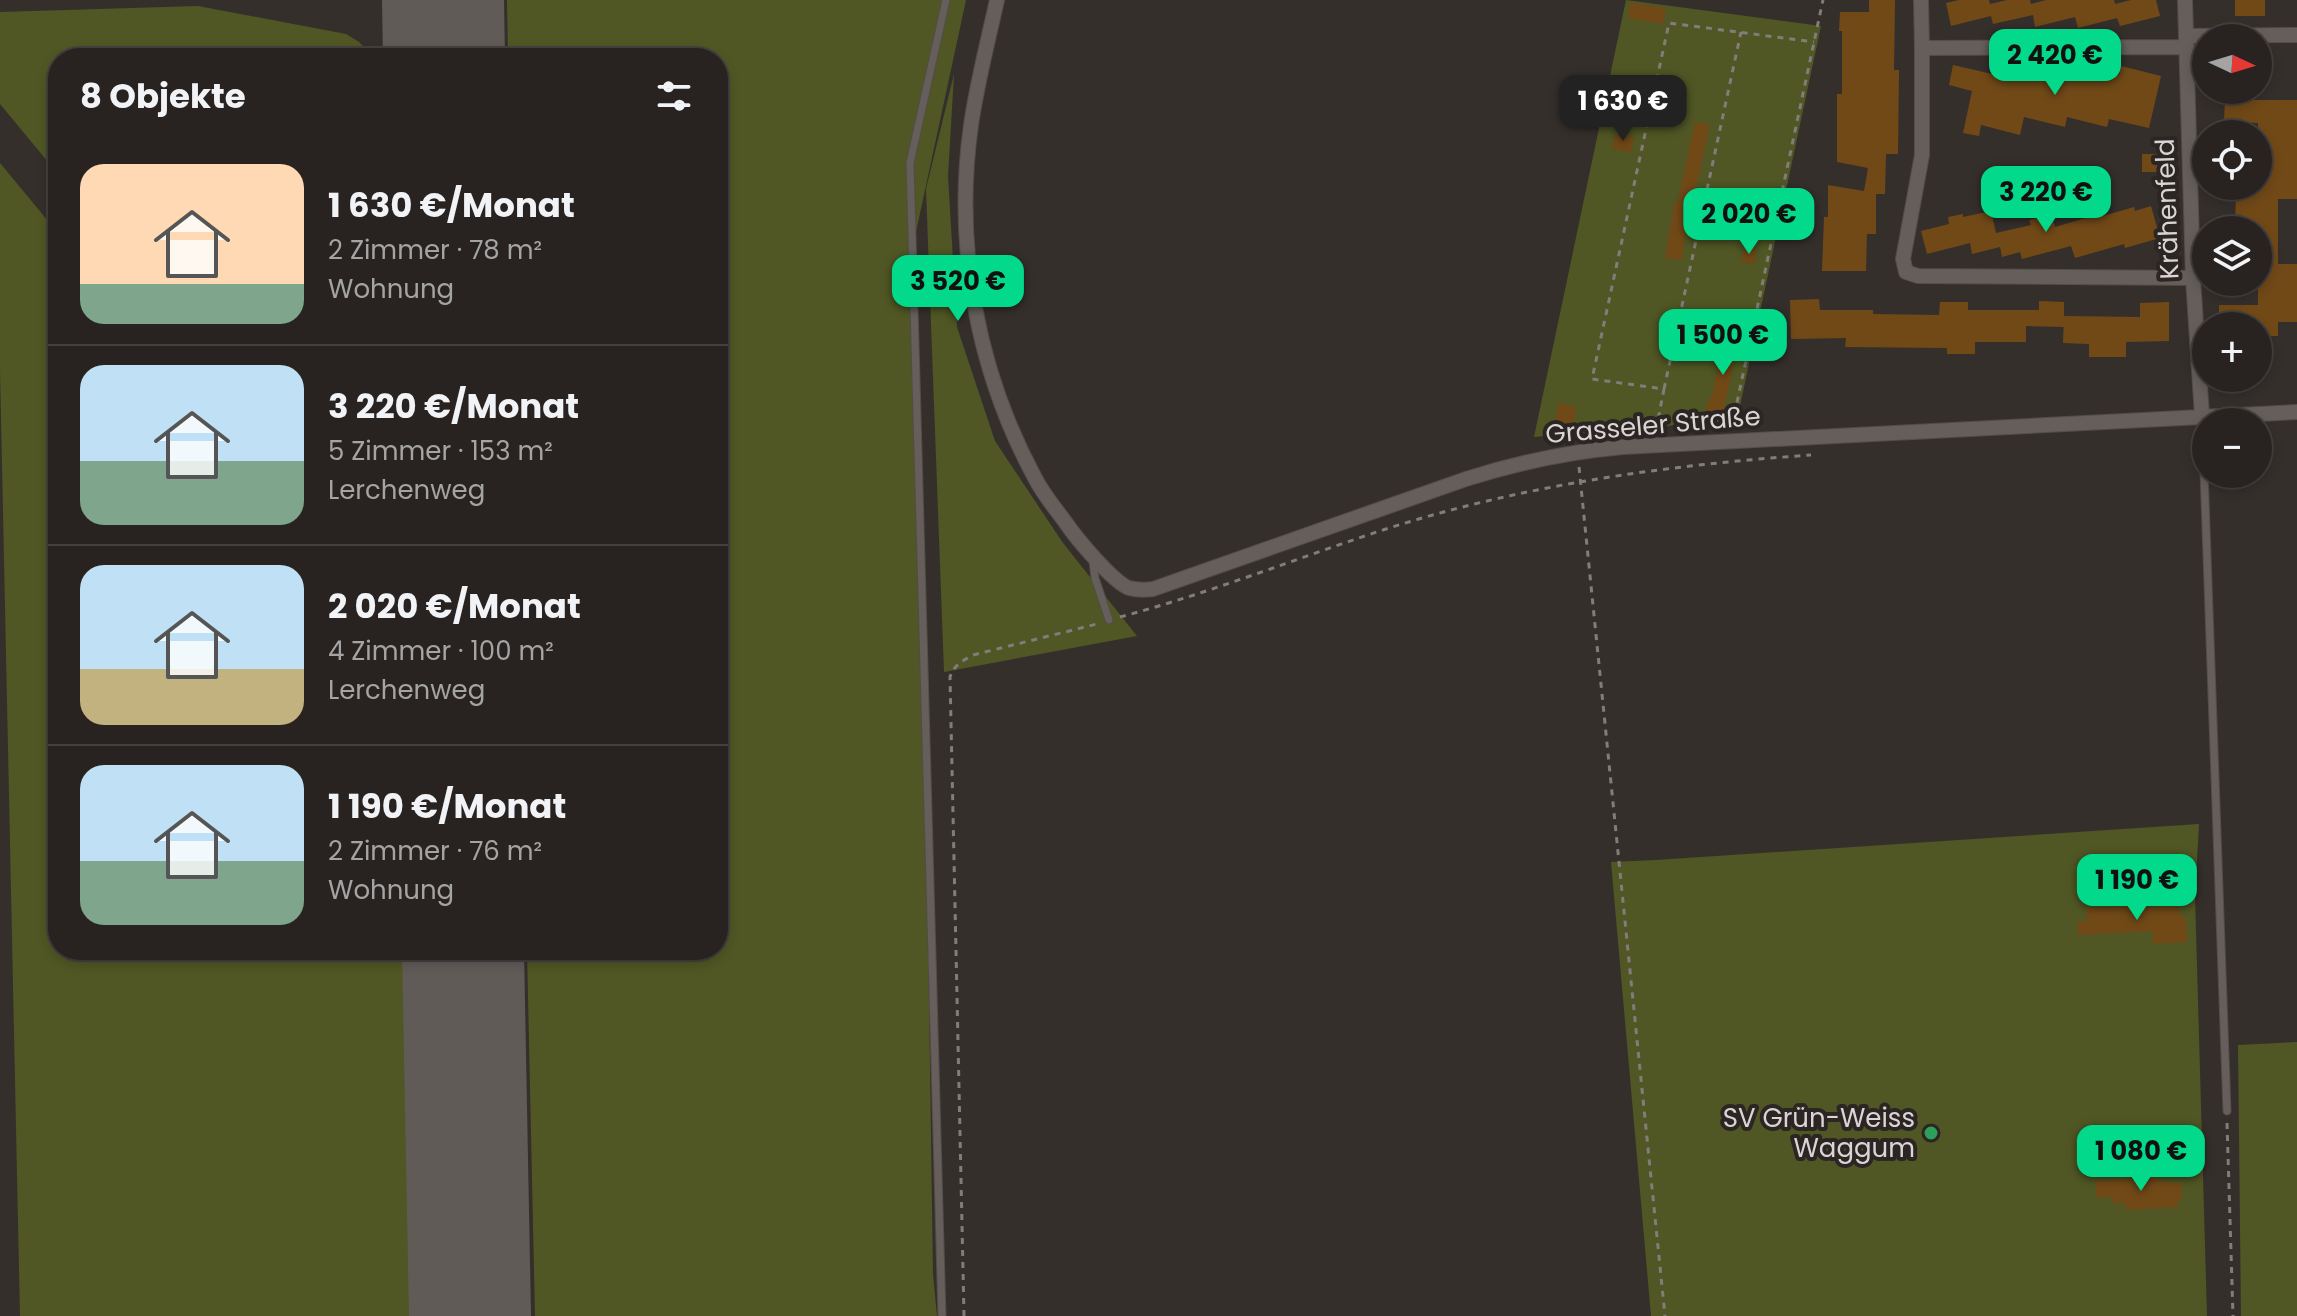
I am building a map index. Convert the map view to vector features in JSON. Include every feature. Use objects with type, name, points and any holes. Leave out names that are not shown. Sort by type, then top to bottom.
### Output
[{"type":"street","points":[[997,0],[971,125],[967,176],[970,275],[977,324],[992,380],[1010,428],[1036,481],[1072,533],[1092,555]]},
{"type":"street","points":[[1921,0],[1922,155],[1903,259],[1906,272],[1918,276],[2192,278]]},
{"type":"street","name":"Krähenfeld","points":[[2185,0],[2192,239]]},
{"type":"street","points":[[1922,48],[2187,42],[2297,35]]},
{"type":"street","name":"Krähenfeld","points":[[2194,296],[2201,408]]},
{"type":"street","name":"Grasseler Straße","points":[[2272,413],[2297,412]]},
{"type":"street","name":"Grasseler Straße","points":[[1092,555],[1122,584],[1153,589],[1515,463],[1577,451],[2192,417]]},
{"type":"lane","points":[[942,1316],[910,163],[946,0]]},
{"type":"lane","points":[[2205,488],[2227,1111]]},
{"type":"lane","points":[[1092,555],[1095,578],[1109,620]]},
{"type":"path","points":[[1729,441],[1823,0]]},
{"type":"path","points":[[1664,389],[1592,379],[1669,23],[1814,42]]},
{"type":"path","points":[[1654,445],[1741,32]]},
{"type":"path","points":[[1577,451],[1665,1316]]},
{"type":"path","points":[[964,1316],[950,677],[953,668],[973,655],[1148,610],[1387,529],[1474,504],[1580,482],[1716,461],[1811,455]]},
{"type":"path","points":[[2227,1111],[2233,1316]]},
{"type":"green space","points":[[507,0],[966,0],[911,255],[927,857],[933,1275],[937,1316],[535,1316],[527,960],[728,960],[728,48],[508,48]]},
{"type":"green space","points":[[1626,0],[1821,26],[1737,420],[1534,437]]},
{"type":"green space","points":[[198,6],[346,34],[365,48],[48,48],[48,162],[0,104],[0,12]]},
{"type":"green space","points":[[954,74],[948,176],[957,327],[995,441],[1063,543],[1137,636],[944,672],[926,189]]},
{"type":"green space","points":[[0,163],[48,221],[48,960],[404,960],[411,1316],[20,1316],[0,370]]},
{"type":"green space","name":"SV Grün-Weiss Waggum","points":[[2199,824],[2195,896],[2207,1316],[1651,1316],[1611,862]]},
{"type":"green space","points":[[2297,1042],[2297,1316],[2241,1316],[2238,1045]]},
{"type":"building","points":[[1869,0],[1895,0],[1894,70],[1899,70],[1898,154],[1886,154],[1885,194],[1876,194],[1876,234],[1867,234],[1866,271],[1822,271],[1828,185],[1864,191],[1868,168],[1837,162],[1837,94],[1842,94],[1840,12],[1869,12]]},
{"type":"building","points":[[1989,0],[1990,4],[2030,0],[2031,4],[2046,0],[2114,0],[2115,4],[2131,0],[2156,0],[2160,16],[2120,26],[2117,18],[2078,28],[2075,17],[2035,27],[2033,15],[1993,24],[1991,16],[1951,26],[1946,3]]},
{"type":"building","points":[[2235,0],[2265,0],[2265,16],[2235,16]]},
{"type":"building","points":[[1630,3],[1666,8],[1663,24],[1628,18]]},
{"type":"building","points":[[1995,64],[2035,73],[2037,65],[2077,75],[2079,65],[2119,75],[2121,66],[2161,76],[2149,128],[2109,119],[2107,127],[2067,117],[2065,127],[2024,117],[2020,135],[1981,125],[1979,136],[1963,133],[1972,91],[1949,85],[1953,65],[1992,74]]},
{"type":"building","points":[[2272,100],[2297,100],[2297,199],[2278,199],[2278,264],[2297,264],[2297,322],[2278,322],[2278,336],[2272,336],[2272,312],[2219,312],[2219,305],[2258,305],[2258,296],[2272,296],[2272,216],[2235,216],[2236,200],[2272,200],[2272,120],[2224,120],[2225,104],[2272,104]]},
{"type":"building","points":[[1695,122],[1710,125],[1691,222],[1687,221],[1682,260],[1665,258],[1674,203],[1677,204]]},
{"type":"building","points":[[1615,134],[1634,137],[1632,152],[1612,149]]},
{"type":"building","points":[[2142,154],[2164,154],[2164,172],[2142,172]]},
{"type":"building","points":[[2151,206],[2160,238],[2125,248],[2124,244],[2075,258],[2071,246],[2022,259],[2020,252],[2002,257],[2000,247],[1972,254],[1970,243],[1927,254],[1921,231],[1949,224],[1948,217],[1963,214],[1963,217],[1991,211],[1996,233],[2031,225],[2029,220],[2052,215],[2055,227],[2101,211],[2103,216],[2134,207],[2135,211]]},
{"type":"building","points":[[1744,247],[1757,250],[1754,264],[1741,262]]},
{"type":"building","points":[[1819,299],[1820,310],[1939,315],[1940,302],[1968,302],[1968,310],[2039,310],[2039,301],[2064,302],[2064,327],[2026,326],[2026,342],[1975,342],[1975,354],[1947,354],[1947,348],[1845,347],[1846,338],[1791,339],[1790,300]]},
{"type":"building","points":[[2169,302],[2169,341],[2126,342],[2126,357],[2089,357],[2089,344],[2063,343],[2064,316],[2140,317],[2140,303]]},
{"type":"building","points":[[1728,333],[1737,335],[1722,416],[1706,412]]},
{"type":"building","points":[[1559,403],[1576,407],[1573,425],[1555,421]]},
{"type":"building","points":[[2179,906],[2179,915],[2185,915],[2187,942],[2153,944],[2152,931],[2078,935],[2078,921],[2087,921],[2086,908]]},
{"type":"building","points":[[2158,1177],[2158,1181],[2181,1183],[2182,1199],[2178,1199],[2178,1207],[2126,1210],[2125,1203],[2112,1203],[2111,1197],[2097,1198],[2095,1181]]},
{"type":"runway","points":[[443,0],[444,48]]},
{"type":"runway","points":[[463,960],[470,1316]]},
{"type":"place","name":"SV Grün-Weiss Waggum","points":[[1931,1133]]}]
